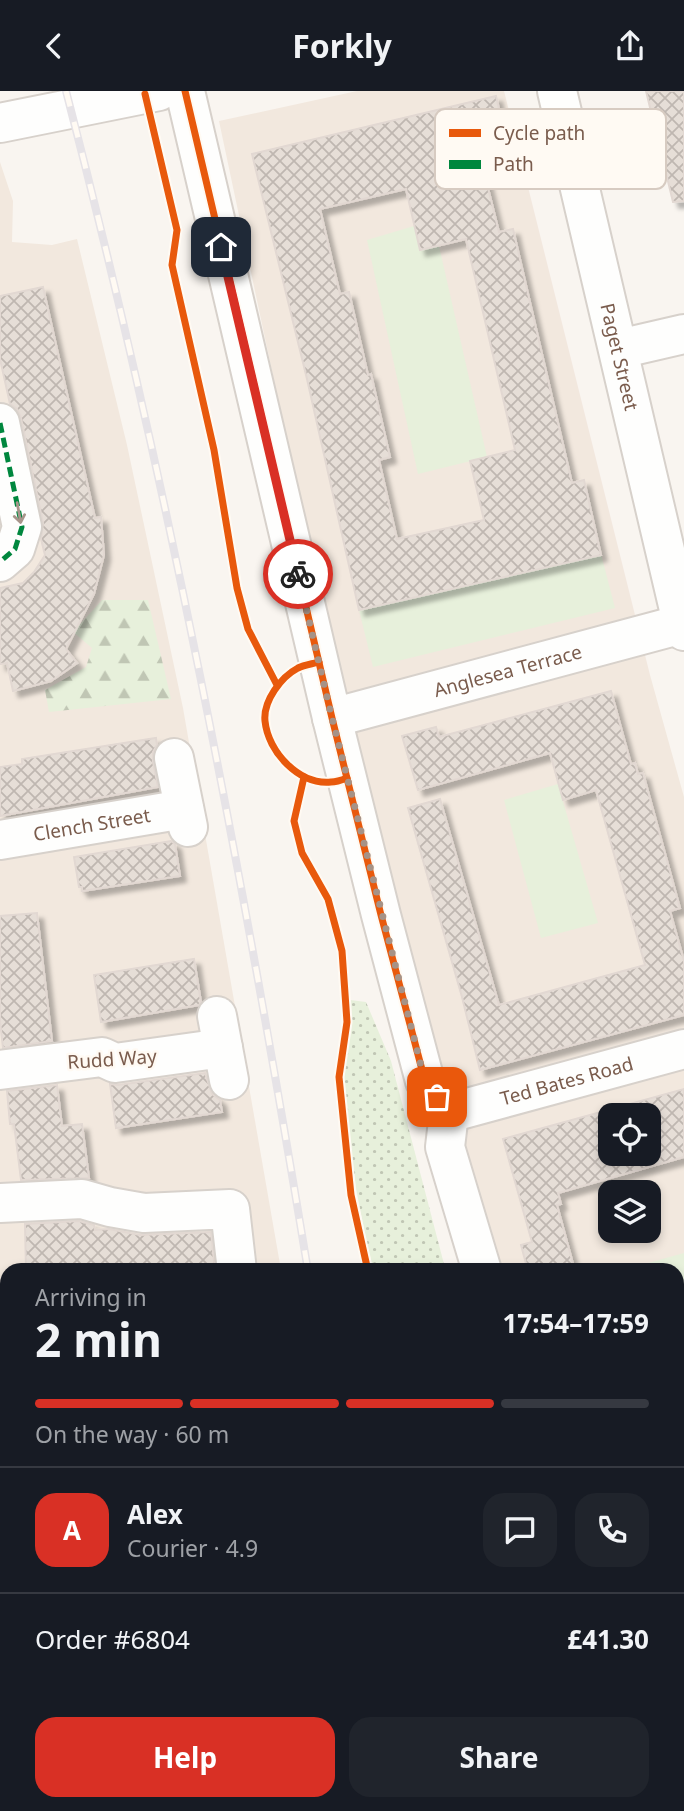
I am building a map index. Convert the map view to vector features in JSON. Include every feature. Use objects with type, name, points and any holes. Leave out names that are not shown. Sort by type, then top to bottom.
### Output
[{"type":"street","points":[[0,123],[159,91]]},
{"type":"street","points":[[185,91],[332,718],[425,1081],[449,1113],[445,1147],[480,1263]]},
{"type":"street","name":"Paget Street","points":[[557,91],[561,109]]},
{"type":"street","name":"Paget Street","points":[[580,189],[683,628]]},
{"type":"street","points":[[618,349],[684,334]]},
{"type":"street","points":[[0,422],[22,527],[15,549],[0,562]]},
{"type":"street","name":"Anglesea Terrace","points":[[332,718],[683,628]]},
{"type":"street","name":"Clench Street","points":[[0,840],[186,818],[174,758]]},
{"type":"street","name":"Rudd Way","points":[[0,1070],[102,1057],[115,1063],[223,1048]]},
{"type":"street","name":"Ted Bates Road","points":[[449,1113],[684,1049]]},
{"type":"street","points":[[0,1203],[82,1199],[145,1213],[230,1209],[236,1263]]},
{"type":"shaded area","points":[[357,91],[504,91],[508,109],[435,109],[435,189],[528,189],[650,675],[684,797],[684,1263],[492,1263],[327,631],[219,121]]},
{"type":"shaded area","points":[[0,162],[13,201],[12,242],[52,245],[77,239],[127,445],[183,708],[280,1263],[0,1263]]},
{"type":"green space","points":[[414,226],[420,250],[439,246],[487,457],[418,474],[367,240]]},
{"type":"green space","points":[[601,554],[615,608],[373,667],[359,610]]},
{"type":"green space","points":[[102,600],[148,600],[171,699],[49,712],[45,690],[86,667],[92,648],[73,632]]},
{"type":"green space","points":[[558,784],[598,923],[541,938],[504,800]]},
{"type":"green space","points":[[350,1000],[366,1002],[391,1061],[444,1263],[371,1263],[356,1188],[343,1087]]},
{"type":"green space","points":[[684,1253],[684,1263],[648,1263]]},
{"type":"building","points":[[646,91],[684,91],[684,201],[673,202],[666,173],[666,109],[650,109]]},
{"type":"building","points":[[496,96],[499,109],[441,109]]},
{"type":"building","points":[[435,110],[435,189],[488,189],[499,232],[513,229],[572,483],[584,480],[601,555],[359,610],[307,379],[252,154]],"holes":[[[406,189],[420,250],[466,239],[515,450],[470,461],[484,520],[397,539],[379,460],[390,457],[371,374],[368,375],[349,292],[340,294],[320,209]]]},
{"type":"building","points":[[43,287],[95,518],[101,517],[104,555],[94,594],[66,649],[77,663],[51,681],[13,691],[7,663],[0,664],[0,588],[23,583],[45,555],[41,539],[43,523],[21,418],[17,409],[10,404],[0,359],[0,296]]},
{"type":"building","points":[[611,691],[631,764],[635,763],[638,774],[643,773],[680,908],[670,911],[684,961],[684,1015],[480,1070],[408,808],[440,799],[499,1005],[645,965],[596,790],[563,800],[550,753],[418,790],[402,736],[436,727],[439,737]]},
{"type":"building","points":[[156,738],[153,762],[158,787],[0,816],[0,767],[22,764],[22,759]]},
{"type":"building","points":[[171,841],[175,844],[180,876],[82,891],[82,887],[79,887],[74,857]]},
{"type":"building","points":[[37,913],[52,1041],[3,1048],[0,1021],[0,916]]},
{"type":"building","points":[[194,959],[201,1002],[199,1005],[101,1022],[94,975]]},
{"type":"building","points":[[205,1073],[212,1094],[220,1100],[222,1112],[116,1128],[110,1084]]},
{"type":"building","points":[[57,1085],[62,1126],[82,1124],[89,1178],[21,1180],[14,1124],[10,1124],[7,1091]]},
{"type":"building","points":[[684,1089],[684,1157],[661,1164],[661,1103],[633,1103]]},
{"type":"building","points":[[598,1113],[598,1166],[652,1166],[558,1193],[561,1204],[557,1205],[573,1263],[526,1263],[521,1245],[532,1242],[503,1139]]},
{"type":"building","points":[[79,1221],[94,1225],[95,1230],[109,1229],[140,1235],[211,1232],[214,1263],[26,1263],[25,1224]]},
{"type":"railway","points":[[66,91],[103,237],[170,530],[257,974],[307,1263]]},
{"type":"marked path","points":[[0,423],[22,527],[15,549],[0,562]]},
{"type":"cycle path","points":[[185,91],[381,915],[425,1081],[449,1113]]},
{"type":"cycle path","points":[[145,94],[177,230],[172,265],[214,450],[237,588],[248,629],[277,685]]},
{"type":"cycle path","points":[[319,662],[300,667],[274,690],[265,713],[267,733],[279,755],[297,772],[319,782],[347,778]]},
{"type":"cycle path","points":[[304,777],[294,821],[302,853],[328,899],[342,951],[347,1022],[339,1077],[351,1195],[366,1263]]},
{"type":"way so far","points":[[298,574],[381,915],[425,1081],[437,1097]]},
{"type":"route","points":[[221,247],[298,574]]}]
